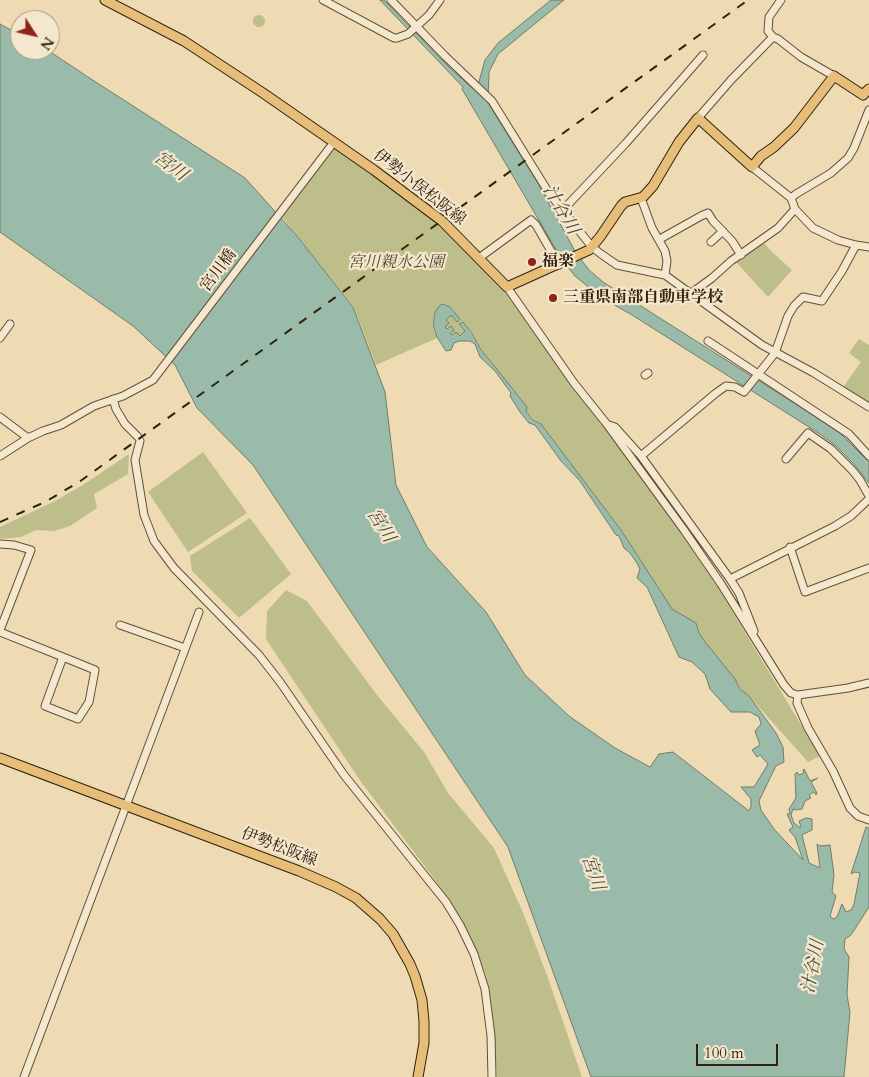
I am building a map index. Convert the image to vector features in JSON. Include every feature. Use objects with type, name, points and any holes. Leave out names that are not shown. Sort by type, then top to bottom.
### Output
[{"type":"main road","name":"伊勢小俣松阪線","points":[[106,0],[184,41],[334,142],[437,217],[507,286]]},
{"type":"main road","points":[[507,286],[582,254],[592,247],[625,202],[641,198],[653,186],[679,142],[698,118],[752,167],[761,156],[774,148],[794,128],[834,76],[867,95]]},
{"type":"main road","name":"伊勢松阪線","points":[[0,758],[299,871],[356,898],[393,934],[410,964],[422,1000],[424,1042],[418,1077]]},
{"type":"street","points":[[323,0],[394,38],[408,34],[429,15],[440,0]]},
{"type":"street","points":[[391,0],[492,101],[549,194],[592,247],[616,265],[665,275],[776,353],[869,405]]},
{"type":"street","points":[[781,0],[767,21],[768,31],[773,37],[834,76]]},
{"type":"street","points":[[698,118],[731,80],[773,37]]},
{"type":"street","points":[[562,211],[626,143],[703,55]]},
{"type":"street","points":[[791,198],[842,164],[866,131],[869,110]]},
{"type":"street","name":"宮川橋","points":[[0,456],[28,438],[61,425],[94,406],[123,396],[153,380],[334,142]]},
{"type":"street","points":[[752,167],[791,198],[795,209],[813,228],[838,240],[869,247]]},
{"type":"street","points":[[641,198],[652,228],[665,251],[667,261],[665,275]]},
{"type":"street","points":[[690,294],[731,261],[778,228],[795,209]]},
{"type":"street","points":[[660,240],[694,219],[708,213],[713,222],[724,231],[741,254]]},
{"type":"street","points":[[479,258],[531,220],[560,264]]},
{"type":"street","points":[[711,242],[724,231]]},
{"type":"street","points":[[641,456],[726,386],[735,387],[744,392],[776,353],[788,316],[794,306],[803,297],[822,301],[842,271],[856,245]]},
{"type":"street","points":[[507,286],[574,382],[606,423],[716,576],[784,685],[791,693],[798,695],[869,683]]},
{"type":"street","points":[[0,338],[10,324]]},
{"type":"street","points":[[708,341],[849,434],[869,456]]},
{"type":"street","points":[[113,399],[124,424],[139,439],[134,460],[144,514],[154,541],[174,568],[259,655],[280,682],[344,775],[446,902],[460,925],[474,954],[485,989],[491,1036],[492,1077]]},
{"type":"street","points":[[0,417],[28,438]]},
{"type":"street","points":[[606,423],[615,427],[641,456],[730,579],[742,601],[755,639]]},
{"type":"street","points":[[730,579],[790,547],[835,526],[851,516],[869,497],[852,470],[831,449],[808,433],[786,459]]},
{"type":"street","points":[[0,544],[14,545],[31,550],[0,631],[95,670],[88,702],[78,719],[45,706],[63,657]]},
{"type":"street","points":[[790,547],[805,592],[869,568]]},
{"type":"street","points":[[24,1077],[199,612]]},
{"type":"street","points":[[120,625],[186,648]]},
{"type":"street","points":[[798,695],[797,703],[808,728],[833,771],[850,808],[858,816],[868,820]]},
{"type":"green space","points":[[257,15],[261,15],[265,21],[261,27],[257,27],[253,23],[253,19]]},
{"type":"green space","name":"宮川親水公園","points":[[335,143],[442,221],[479,258],[548,343],[606,423],[715,583],[820,756],[808,762],[740,688],[705,642],[699,633],[696,623],[672,609],[622,531],[541,424],[534,420],[526,410],[527,407],[480,347],[473,333],[463,322],[459,325],[465,331],[460,336],[456,332],[453,335],[451,333],[454,330],[451,326],[447,329],[445,326],[449,323],[446,320],[451,315],[457,322],[460,319],[451,307],[443,303],[440,304],[435,312],[432,325],[437,338],[376,365],[354,307],[282,217]]},
{"type":"green space","points":[[763,242],[792,270],[768,297],[736,262]]},
{"type":"green space","points":[[859,339],[869,345],[869,403],[841,390],[861,362],[849,353]]},
{"type":"green space","points":[[203,452],[247,513],[188,552],[148,492]]},
{"type":"green space","points":[[129,454],[128,474],[94,494],[97,508],[70,526],[54,531],[36,530],[21,537],[0,539],[0,527],[53,502],[83,485]]},
{"type":"green space","points":[[250,518],[291,574],[239,618],[192,571],[190,556]]},
{"type":"green space","points":[[286,590],[307,601],[377,695],[424,752],[448,793],[494,848],[524,915],[582,1077],[497,1077],[491,1002],[486,975],[470,935],[435,880],[359,779],[266,639],[267,611]]},
{"type":"water","points":[[380,0],[384,0],[450,68],[471,87],[477,89],[485,60],[498,43],[551,0],[564,0],[498,54],[489,72],[488,103],[539,185],[576,253],[589,270],[603,282],[841,434],[869,462],[869,483],[835,445],[820,434],[602,298],[575,276],[561,258],[462,89],[463,87]]},
{"type":"water","points":[[0,24],[10,30],[10,60],[60,59],[245,178],[297,236],[353,307],[385,392],[396,485],[427,547],[486,612],[525,675],[569,716],[615,748],[650,767],[659,754],[673,752],[749,811],[751,799],[741,787],[754,787],[768,764],[760,755],[757,757],[752,750],[760,745],[755,731],[761,724],[759,717],[750,712],[731,712],[710,689],[705,674],[692,662],[679,657],[647,587],[637,578],[640,569],[637,563],[624,548],[619,536],[616,535],[580,481],[561,461],[535,425],[529,423],[520,412],[510,396],[511,393],[495,371],[480,357],[475,344],[470,341],[459,341],[454,343],[451,350],[446,351],[437,337],[433,325],[435,312],[440,305],[443,304],[450,307],[460,319],[457,322],[451,315],[446,320],[449,323],[445,327],[447,329],[451,326],[454,330],[450,333],[452,335],[456,332],[460,336],[465,331],[459,324],[463,322],[472,333],[480,348],[527,407],[526,411],[533,420],[541,424],[621,530],[672,609],[696,623],[699,633],[705,642],[776,733],[783,747],[784,762],[776,766],[759,801],[761,810],[774,829],[803,860],[795,837],[789,830],[793,827],[787,814],[790,813],[789,809],[796,798],[795,774],[797,772],[799,775],[804,773],[804,769],[810,781],[818,778],[811,782],[817,793],[816,795],[814,792],[809,795],[811,798],[805,801],[802,809],[793,809],[791,815],[794,823],[799,827],[801,827],[799,821],[806,818],[812,819],[812,830],[802,835],[809,863],[820,868],[817,844],[820,846],[830,845],[834,875],[832,892],[836,896],[830,916],[833,919],[837,917],[842,904],[846,912],[851,910],[854,904],[860,873],[855,872],[851,874],[866,827],[869,828],[869,907],[851,935],[845,939],[844,949],[849,957],[847,995],[850,1012],[844,1077],[591,1077],[508,847],[253,465],[197,408],[175,365],[133,326],[0,232]]},
{"type":"railway","points":[[0,522],[45,502],[79,482],[748,0]]},
{"type":"place","name":"福楽","points":[[532,262]]},
{"type":"place","name":"三重県南部自動車学校","points":[[553,298]]},
{"type":"water label","name":"宮川","points":[[170,167]]},
{"type":"water label","name":"汁谷川","points":[[560,210]]},
{"type":"water label","name":"宮川","points":[[380,526]]},
{"type":"water label","name":"宮川","points":[[592,873]]},
{"type":"water label","name":"汁谷川","points":[[814,967]]}]
